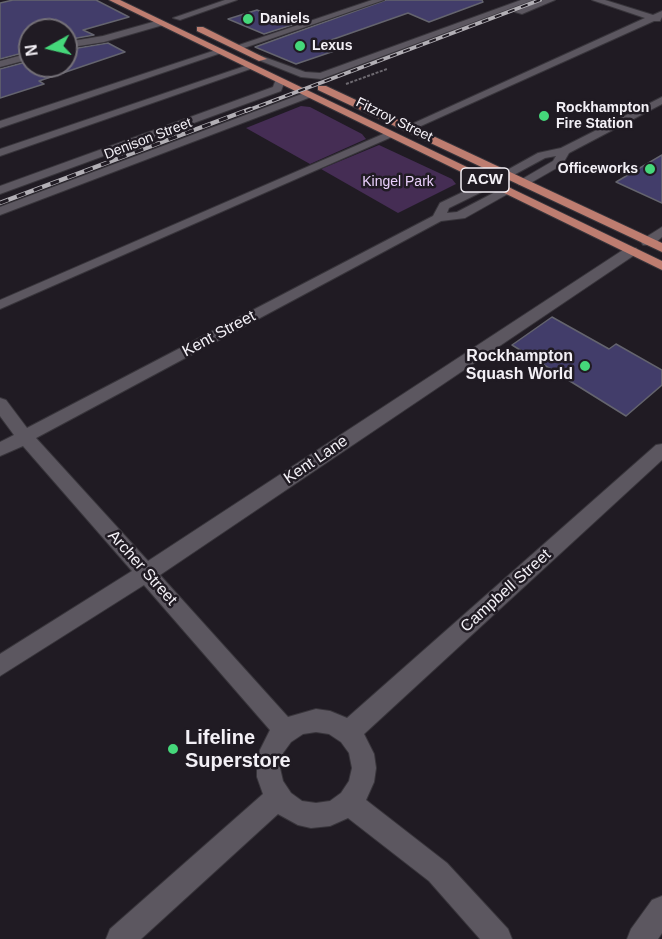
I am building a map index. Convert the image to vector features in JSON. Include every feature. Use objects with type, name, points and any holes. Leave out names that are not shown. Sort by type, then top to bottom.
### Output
[{"type":"main road","name":"Fitzroy Street","points":[[112,0],[662,266]]},
{"type":"main road","name":"Fitzroy Street","points":[[166,13],[256,57],[334,89],[408,128],[662,249]]},
{"type":"main road","points":[[149,17],[166,13]]},
{"type":"main road","points":[[160,23],[177,18]]},
{"type":"main road","name":"Kent Street","points":[[490,183],[506,174]]},
{"type":"main road","name":"Kent Street","points":[[507,191],[523,182]]},
{"type":"street","points":[[166,13],[210,0]]},
{"type":"street","points":[[177,18],[233,0]]},
{"type":"street","points":[[238,47],[380,0]]},
{"type":"street","points":[[256,57],[304,75],[321,76],[529,0]]},
{"type":"street","points":[[334,89],[334,83],[551,0]]},
{"type":"street","points":[[596,0],[659,17]]},
{"type":"street","points":[[617,0],[659,17]]},
{"type":"street","points":[[78,41],[94,33],[149,17]]},
{"type":"street","points":[[408,128],[659,17]]},
{"type":"street","points":[[78,42],[104,39],[160,23]]},
{"type":"street","points":[[0,125],[219,52]]},
{"type":"street","points":[[0,64],[18,59]]},
{"type":"street","points":[[0,153],[251,67]]},
{"type":"street","name":"Denison Street","points":[[0,190],[277,88],[280,81]]},
{"type":"street","name":"Denison Street","points":[[0,211],[307,95]]},
{"type":"street","name":"Kent Street","points":[[506,174],[542,154],[564,151],[662,99]]},
{"type":"street","points":[[0,305],[390,134]]},
{"type":"street","name":"Kent Street","points":[[523,182],[558,163],[564,151]]},
{"type":"street","name":"Kent Street","points":[[438,218],[444,206],[490,183]]},
{"type":"street","name":"Kent Street","points":[[0,450],[438,218],[460,215],[507,191]]},
{"type":"street","points":[[648,242],[662,231]]},
{"type":"street","name":"Kent Lane","points":[[0,666],[146,573],[631,251]]},
{"type":"street","name":"Archer Street","points":[[0,404],[25,436],[286,731]]},
{"type":"street","name":"Campbell Street","points":[[349,732],[662,450]]},
{"type":"street","points":[[318,719],[335,723],[349,732],[358,744],[363,759],[363,775],[359,790],[349,803],[336,812],[320,817],[304,815],[289,808],[278,797],[270,780],[269,762],[275,744],[286,731],[301,722],[318,719]]},
{"type":"street","points":[[120,939],[278,797]]},
{"type":"street","points":[[349,803],[438,872],[498,939]]},
{"type":"street","points":[[641,939],[662,910]]},
{"type":"path","points":[[334,89],[393,66]]},
{"type":"green space","name":"Kingel Park","points":[[301,106],[310,107],[362,134],[366,139],[310,164],[246,128]]},
{"type":"green space","name":"Kingel Park","points":[[379,145],[452,179],[456,184],[398,213],[321,169]]},
{"type":"building","points":[[13,0],[96,0],[129,17],[83,30],[94,35],[78,38],[78,18],[18,18],[18,54],[0,59],[0,3]]},
{"type":"building","points":[[386,0],[482,0],[483,2],[429,22],[408,13],[331,40],[349,46],[296,64],[255,47]]},
{"type":"building","points":[[257,10],[292,25],[264,34],[228,19]]},
{"type":"building","points":[[108,43],[125,52],[78,68],[78,48]]},
{"type":"building","points":[[18,64],[18,78],[48,78],[39,81],[44,84],[0,98],[0,69]]},
{"type":"building","name":"Officeworks","points":[[662,155],[662,203],[616,182]]},
{"type":"building","points":[[552,317],[609,349],[616,344],[662,370],[662,385],[626,416],[512,345]]},
{"type":"railway","points":[[246,111],[540,0]]},
{"type":"railway","points":[[0,203],[250,109]]},
{"type":"place","name":"Daniels","points":[[248,19]]},
{"type":"place","name":"Lexus","points":[[300,46]]},
{"type":"place","name":"Rockhampton Fire Station","points":[[544,116]]},
{"type":"place","name":"Officeworks","points":[[650,169]]},
{"type":"place","name":"Rockhampton Squash World","points":[[585,366]]},
{"type":"place","name":"Lifeline Superstore","points":[[173,749]]}]
